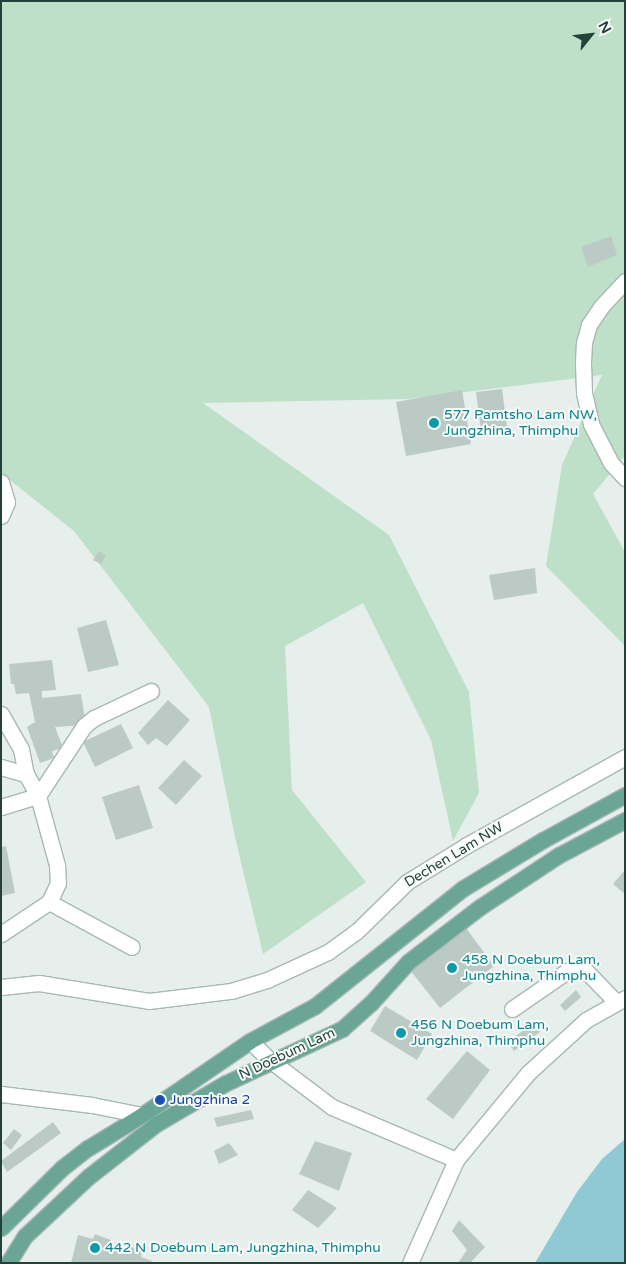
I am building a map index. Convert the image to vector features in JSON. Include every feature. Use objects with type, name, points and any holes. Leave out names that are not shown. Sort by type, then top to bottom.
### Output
[{"type":"main road","name":"N Doebum Lam","points":[[1,1228],[62,1168],[88,1148],[142,1115],[250,1041],[315,1006],[462,889],[543,840],[625,795]]},
{"type":"main road","name":"N Doebum Lam","points":[[8,1263],[25,1236],[112,1156],[156,1124],[226,1083],[342,1028],[372,1003],[408,962],[480,907],[559,855],[625,820]]},
{"type":"street","points":[[625,281],[601,307],[589,325],[584,343],[583,363],[584,393],[592,424],[610,463],[625,478]]},
{"type":"street","points":[[1,482],[7,502],[1,516]]},
{"type":"street","points":[[1,807],[38,796],[84,726],[94,718],[151,691]]},
{"type":"street","points":[[1,714],[21,749],[26,774],[38,796],[57,865],[58,883],[49,902],[1,934]]},
{"type":"street","name":"Dechen Lam NW","points":[[1,987],[39,983],[149,1001],[231,991],[267,980],[328,952],[356,932],[407,882],[467,845],[625,757]]},
{"type":"street","points":[[1,767],[26,774]]},
{"type":"street","points":[[49,902],[132,947]]},
{"type":"street","points":[[410,1263],[456,1160],[528,1072],[586,1020],[621,1000],[586,971],[567,971],[512,1009]]},
{"type":"street","points":[[250,1041],[271,1061],[332,1107],[456,1160]]},
{"type":"street","points":[[1,1094],[92,1105],[142,1115]]},
{"type":"green space","points":[[1,1],[625,1],[625,456],[593,494],[625,552],[625,646],[546,566],[562,465],[602,375],[408,399],[203,403],[389,535],[469,692],[479,793],[453,841],[431,740],[363,603],[285,646],[292,790],[366,882],[263,954],[235,837],[209,707],[74,531],[1,473]]},
{"type":"water","points":[[625,1139],[625,1263],[535,1263],[577,1192],[602,1159]]},
{"type":"building","points":[[611,236],[617,255],[588,267],[581,247]]},
{"type":"building","points":[[502,389],[507,427],[481,430],[476,392]]},
{"type":"building","name":"577 Pamtsho Lam NW, Jungzhina, Thimphu","points":[[462,390],[471,444],[406,456],[396,402]]},
{"type":"building","points":[[99,551],[106,555],[101,564],[93,560]]},
{"type":"building","points":[[535,568],[537,593],[494,600],[489,575]]},
{"type":"building","points":[[106,620],[119,665],[88,672],[77,628]]},
{"type":"building","points":[[52,660],[56,690],[42,691],[42,698],[81,694],[86,725],[55,727],[63,748],[52,751],[54,758],[40,763],[27,727],[35,722],[29,693],[16,694],[14,684],[11,684],[9,664]]},
{"type":"building","points":[[168,700],[190,720],[167,746],[156,738],[148,745],[138,733]]},
{"type":"building","points":[[121,724],[133,748],[95,767],[83,742]]},
{"type":"building","points":[[184,760],[202,776],[176,805],[158,788]]},
{"type":"building","points":[[139,785],[153,828],[116,840],[102,797]]},
{"type":"building","points":[[6,846],[15,893],[1,896],[1,847]]},
{"type":"building","points":[[625,870],[625,894],[613,884]]},
{"type":"building","name":"458 N Doebum Lam, Jungzhina, Thimphu","points":[[466,928],[494,966],[440,1008],[410,970]]},
{"type":"building","points":[[576,990],[581,997],[565,1011],[560,1005]]},
{"type":"building","name":"456 N Doebum Lam, Jungzhina, Thimphu","points":[[385,1006],[432,1034],[417,1060],[370,1031]]},
{"type":"building","points":[[533,1023],[540,1032],[514,1051],[508,1042]]},
{"type":"building","points":[[467,1051],[490,1070],[453,1119],[426,1099]]},
{"type":"building","points":[[251,1110],[254,1119],[217,1127],[214,1118]]},
{"type":"building","points":[[53,1122],[61,1133],[7,1172],[1,1161]]},
{"type":"building","points":[[14,1129],[22,1135],[11,1150],[3,1143]]},
{"type":"building","points":[[315,1141],[352,1153],[339,1191],[299,1174]]},
{"type":"building","points":[[229,1143],[238,1155],[219,1164],[214,1151]]},
{"type":"building","points":[[308,1190],[337,1208],[318,1228],[292,1210]]},
{"type":"building","points":[[459,1220],[485,1247],[470,1263],[458,1263],[467,1250],[452,1231]]},
{"type":"building","name":"442 N Doebum Lam, Jungzhina, Thimphu","points":[[95,1234],[111,1240],[109,1245],[123,1250],[125,1245],[142,1250],[141,1257],[152,1261],[151,1263],[71,1263],[78,1235],[93,1239]]},
{"type":"place","name":"577 Pamtsho Lam NW, Jungzhina, Thimphu","points":[[434,423]]},
{"type":"place","name":"458 N Doebum Lam, Jungzhina, Thimphu","points":[[452,968]]},
{"type":"place","name":"456 N Doebum Lam, Jungzhina, Thimphu","points":[[401,1033]]},
{"type":"place","name":"Jungzhina 2","points":[[160,1100]]},
{"type":"place","name":"442 N Doebum Lam, Jungzhina, Thimphu","points":[[95,1248]]}]
